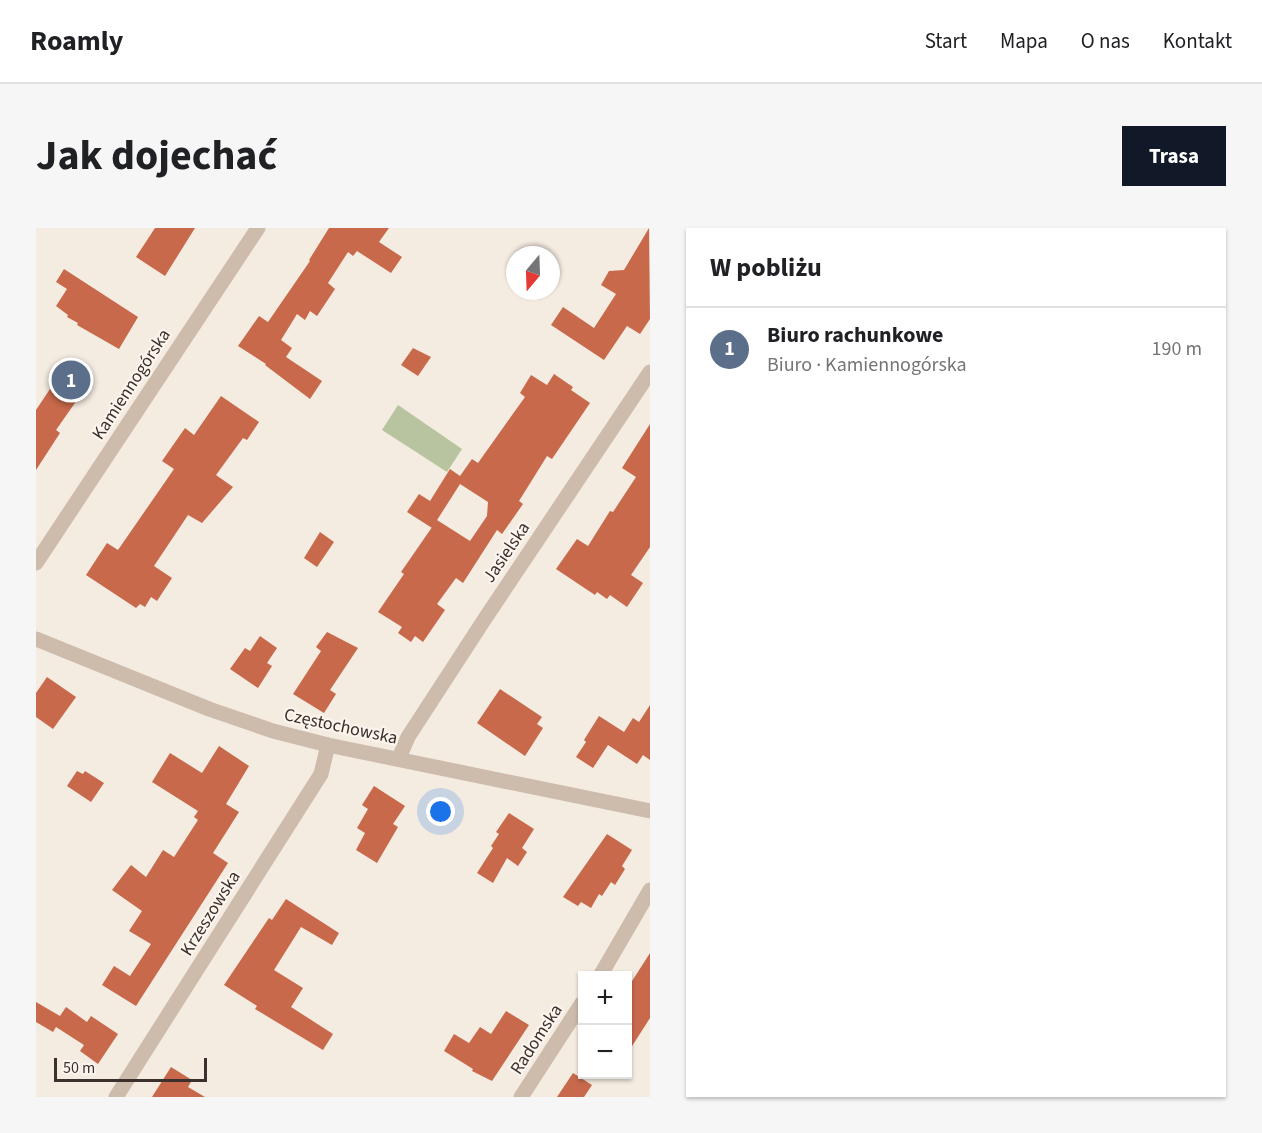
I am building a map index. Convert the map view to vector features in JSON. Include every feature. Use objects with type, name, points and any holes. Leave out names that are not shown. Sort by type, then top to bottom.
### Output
[{"type":"street","name":"Kamiennogórska","points":[[36,563],[258,228]]},
{"type":"street","name":"Jasielska","points":[[399,758],[408,737],[486,617],[650,372]]},
{"type":"street","name":"Częstochowska","points":[[36,639],[209,709],[273,731],[328,745],[650,811]]},
{"type":"street","name":"Krzeszowska","points":[[116,1097],[321,774],[328,745]]},
{"type":"street","points":[[602,971],[650,890]]},
{"type":"street","name":"Radomska","points":[[521,1097],[578,1009]]},
{"type":"green space","points":[[398,405],[462,449],[447,472],[382,430]]},
{"type":"building","points":[[155,228],[195,228],[165,276],[136,257]]},
{"type":"building","points":[[329,228],[389,228],[379,242],[402,257],[391,273],[357,251],[353,256],[348,252],[328,283],[335,289],[317,316],[310,311],[305,320],[297,314],[281,340],[292,348],[286,357],[322,381],[310,399],[266,364],[238,346],[259,316],[268,322],[310,261]]},
{"type":"building","points":[[649,228],[650,319],[640,334],[627,326],[604,360],[551,325],[563,307],[594,328],[616,294],[601,285],[609,271],[624,270]]},
{"type":"building","points":[[64,269],[138,317],[119,349],[77,325],[78,323],[67,317],[68,315],[56,306],[67,289],[56,282]]},
{"type":"building","points":[[413,348],[431,357],[418,376],[401,365]]},
{"type":"building","points":[[62,371],[80,384],[71,396],[77,400],[56,430],[60,433],[36,470],[36,410]]},
{"type":"building","points":[[554,374],[590,403],[552,459],[547,456],[519,501],[523,504],[502,534],[497,530],[463,583],[456,578],[437,604],[445,610],[423,642],[415,636],[411,642],[398,633],[402,627],[378,612],[404,574],[401,572],[432,528],[407,512],[419,494],[430,501],[450,469],[460,476],[472,459],[478,463],[525,397],[520,393],[531,375],[547,385]],"holes":[[[460,484],[488,502],[487,516],[470,541],[437,520]]]},
{"type":"building","points":[[221,396],[259,422],[247,440],[243,438],[216,475],[233,487],[202,523],[188,515],[154,566],[172,578],[157,601],[151,597],[145,607],[140,604],[136,608],[86,575],[107,543],[118,550],[174,469],[162,461],[185,428],[194,435]]},
{"type":"building","points":[[650,424],[650,547],[631,575],[643,583],[627,607],[610,595],[607,599],[597,592],[595,595],[556,569],[577,539],[588,546],[610,511],[613,512],[636,477],[622,468]]},
{"type":"building","points":[[320,532],[334,542],[317,567],[304,558]]},
{"type":"building","points":[[327,632],[358,648],[330,690],[336,694],[324,713],[293,694],[321,651],[316,647]]},
{"type":"building","points":[[260,636],[277,648],[267,663],[272,666],[258,688],[230,669],[245,648],[250,651]]},
{"type":"building","points":[[47,677],[76,697],[53,729],[36,717],[36,693]]},
{"type":"building","points":[[500,689],[542,717],[537,724],[543,728],[525,756],[477,723]]},
{"type":"building","points":[[650,705],[650,760],[643,755],[637,764],[608,745],[593,768],[576,757],[599,716],[624,732],[633,718],[639,722]]},
{"type":"building","points":[[219,746],[249,766],[226,804],[239,812],[213,853],[228,863],[136,1006],[102,985],[114,966],[130,976],[151,944],[129,931],[142,911],[112,890],[131,865],[146,877],[163,850],[174,857],[198,820],[194,817],[198,811],[152,782],[170,753],[202,773]]},
{"type":"building","points":[[77,771],[83,774],[85,771],[104,783],[91,802],[67,786]]},
{"type":"building","points":[[374,786],[405,806],[393,824],[398,827],[377,863],[356,850],[365,833],[357,828],[368,809],[362,805]]},
{"type":"building","points":[[509,813],[534,829],[522,848],[527,852],[518,866],[507,858],[493,883],[477,873],[493,848],[491,846],[499,834],[496,832]]},
{"type":"building","points":[[607,834],[632,850],[622,866],[625,869],[615,885],[611,882],[602,896],[599,894],[591,908],[581,902],[578,906],[563,897]]},
{"type":"building","points":[[286,899],[339,933],[332,945],[301,927],[274,970],[303,988],[291,1007],[333,1034],[323,1050],[255,1009],[257,1006],[224,985],[269,918],[272,920]]},
{"type":"building","points":[[650,953],[650,1018],[632,1046],[632,1025],[632,981]]},
{"type":"building","points":[[36,1002],[60,1016],[66,1007],[87,1022],[91,1016],[118,1034],[98,1064],[80,1051],[84,1045],[56,1027],[53,1032],[36,1022]]},
{"type":"building","points":[[506,1011],[529,1025],[492,1081],[472,1071],[473,1069],[444,1051],[454,1034],[469,1043],[480,1027],[491,1034]]},
{"type":"building","points":[[171,1067],[192,1080],[188,1087],[205,1097],[152,1097]]},
{"type":"building","points":[[573,1073],[578,1076],[578,1079],[592,1085],[584,1097],[557,1097]]},
{"type":"place","name":"Biuro rachunkowe","points":[[71,380]]}]
